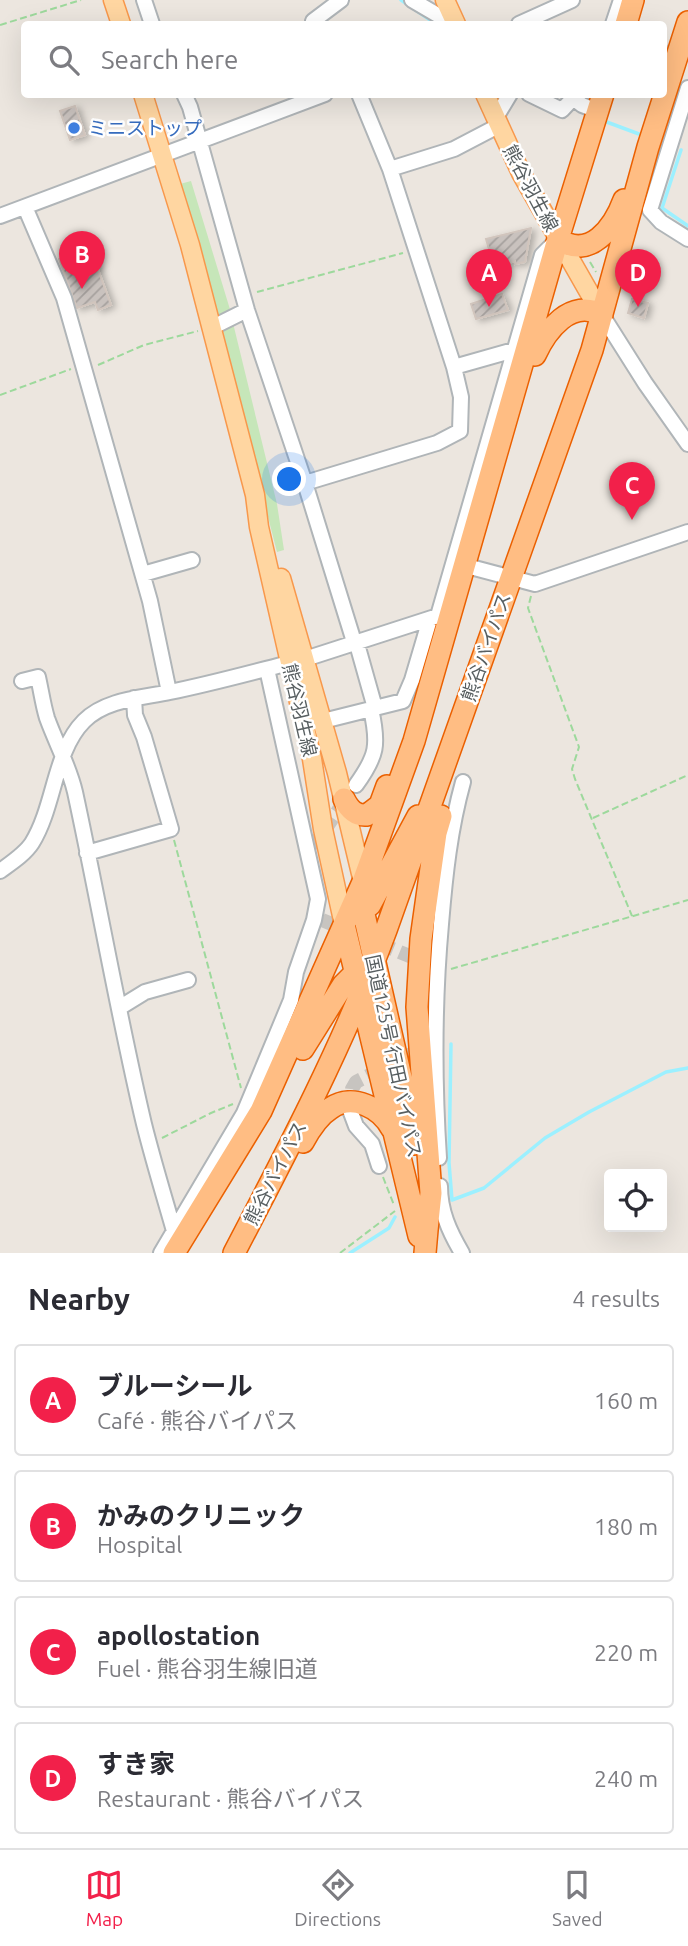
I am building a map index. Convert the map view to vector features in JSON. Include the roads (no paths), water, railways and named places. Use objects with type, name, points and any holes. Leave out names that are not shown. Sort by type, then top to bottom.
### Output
[{"type":"highway","points":[[627,21],[634,0]]},
{"type":"highway","name":"熊谷バイパス","points":[[667,88],[688,22]]},
{"type":"highway","name":"熊谷バイパス","points":[[261,1111],[284,1082],[320,1020],[364,968],[435,799],[510,578],[592,350],[664,98]]},
{"type":"highway","points":[[363,882],[414,741],[558,239],[600,103]]},
{"type":"highway","points":[[558,239],[568,246],[577,247],[607,232],[617,218],[648,147]]},
{"type":"highway","points":[[510,408],[541,341],[555,323],[579,311],[590,310],[602,315]]},
{"type":"highway","points":[[350,792],[349,809],[356,814],[367,815],[373,811],[380,805],[395,764],[414,741]]},
{"type":"highway","points":[[427,1230],[431,1193],[417,1007],[421,939],[436,833],[450,791],[448,759]]},
{"type":"highway","points":[[174,1253],[261,1111],[349,909],[370,905],[415,819],[435,799]]},
{"type":"highway","name":"国道125号 行田バイパス","points":[[363,882],[349,909],[411,1128],[427,1230],[424,1253]]},
{"type":"highway","name":"国道125号 行田バイパス","points":[[364,968],[360,994],[424,1253]]},
{"type":"highway","name":"熊谷バイパス","points":[[234,1253],[360,994]]},
{"type":"highway","points":[[266,1192],[296,1157],[309,1129],[333,1106],[362,1103],[380,1112],[396,1137]]},
{"type":"highway","name":"国道125号 行田バイパス","points":[[427,1230],[438,1253]]},
{"type":"main road","points":[[113,0],[120,21]]},
{"type":"main road","points":[[445,0],[453,21]]},
{"type":"main road","name":"熊谷羽生線","points":[[145,98],[213,327],[255,495],[266,526],[297,661],[323,829],[349,909]]},
{"type":"main road","name":"熊谷羽生線","points":[[487,98],[521,173],[602,315]]},
{"type":"main road","name":"熊谷羽生線","points":[[297,661],[317,700],[350,792],[363,882]]},
{"type":"main road","points":[[317,700],[324,782],[349,909]]},
{"type":"street","points":[[144,0],[151,21]]},
{"type":"street","points":[[313,21],[341,0]]},
{"type":"street","points":[[412,0],[449,21]]},
{"type":"street","points":[[526,21],[572,0]]},
{"type":"street","points":[[614,21],[621,0]]},
{"type":"street","points":[[688,88],[650,211],[661,222],[688,239]]},
{"type":"street","points":[[185,98],[245,303],[356,644],[373,709],[376,750],[369,766],[350,792]]},
{"type":"street","points":[[0,216],[314,98]]},
{"type":"street","points":[[305,483],[437,443],[460,431],[461,397],[454,368],[390,169],[361,98]]},
{"type":"street","points":[[390,169],[454,149],[497,122],[508,98]]},
{"type":"street","points":[[537,98],[562,110],[574,98]]},
{"type":"street","points":[[576,98],[582,105],[600,103]]},
{"type":"street","points":[[25,207],[64,298],[143,574],[169,692]]},
{"type":"street","points":[[0,871],[31,844],[49,807],[69,741],[85,720],[103,709],[134,698],[297,661],[438,616],[541,255],[558,239]]},
{"type":"street","points":[[213,327],[245,303]]},
{"type":"street","points":[[602,315],[688,444]]},
{"type":"street","points":[[454,368],[514,350]]},
{"type":"street","points":[[463,565],[535,584],[688,532]]},
{"type":"street","points":[[143,574],[192,560]]},
{"type":"street","points":[[323,721],[403,701],[430,619]]},
{"type":"street","points":[[161,1253],[244,1113],[322,920],[325,898],[293,761],[281,733],[267,669]]},
{"type":"street","points":[[22,681],[38,677],[47,718],[64,755],[74,789],[119,1007],[150,1144],[174,1231]]},
{"type":"street","points":[[87,852],[171,829],[135,715],[134,698]]},
{"type":"street","points":[[462,1253],[447,1227],[440,1199],[435,1081],[437,973],[444,889],[453,819],[463,782]]},
{"type":"street","points":[[440,1185],[429,1102],[428,1045],[437,895],[444,889]]},
{"type":"street","points":[[119,1007],[145,992],[188,980]]},
{"type":"street","points":[[350,1110],[356,1126],[372,1143],[379,1167]]},
{"type":"waterway","points":[[401,0],[432,21]]},
{"type":"waterway","points":[[604,121],[639,134]]},
{"type":"waterway","points":[[681,150],[662,208],[688,226]]},
{"type":"waterway","points":[[451,1044],[449,1163],[452,1200],[484,1188],[545,1138],[589,1112],[666,1072],[688,1068]]},
{"type":"waterway","points":[[350,1253],[389,1228],[395,1217]]},
{"type":"tunnel","points":[[667,52],[688,58]]},
{"type":"tunnel","points":[[313,847],[348,796]]},
{"type":"tunnel","points":[[322,920],[424,962]]},
{"type":"tunnel","points":[[350,1110],[352,1089],[356,1082],[427,1046]]},
{"type":"place","name":"ミニストップ","points":[[74,128]]},
{"type":"place","name":"かみのクリニック","points":[[82,289]]},
{"type":"place","name":"ブルーシール","points":[[489,307]]},
{"type":"place","name":"すき家","points":[[638,307]]},
{"type":"place","name":"apollostation","points":[[632,520]]}]
